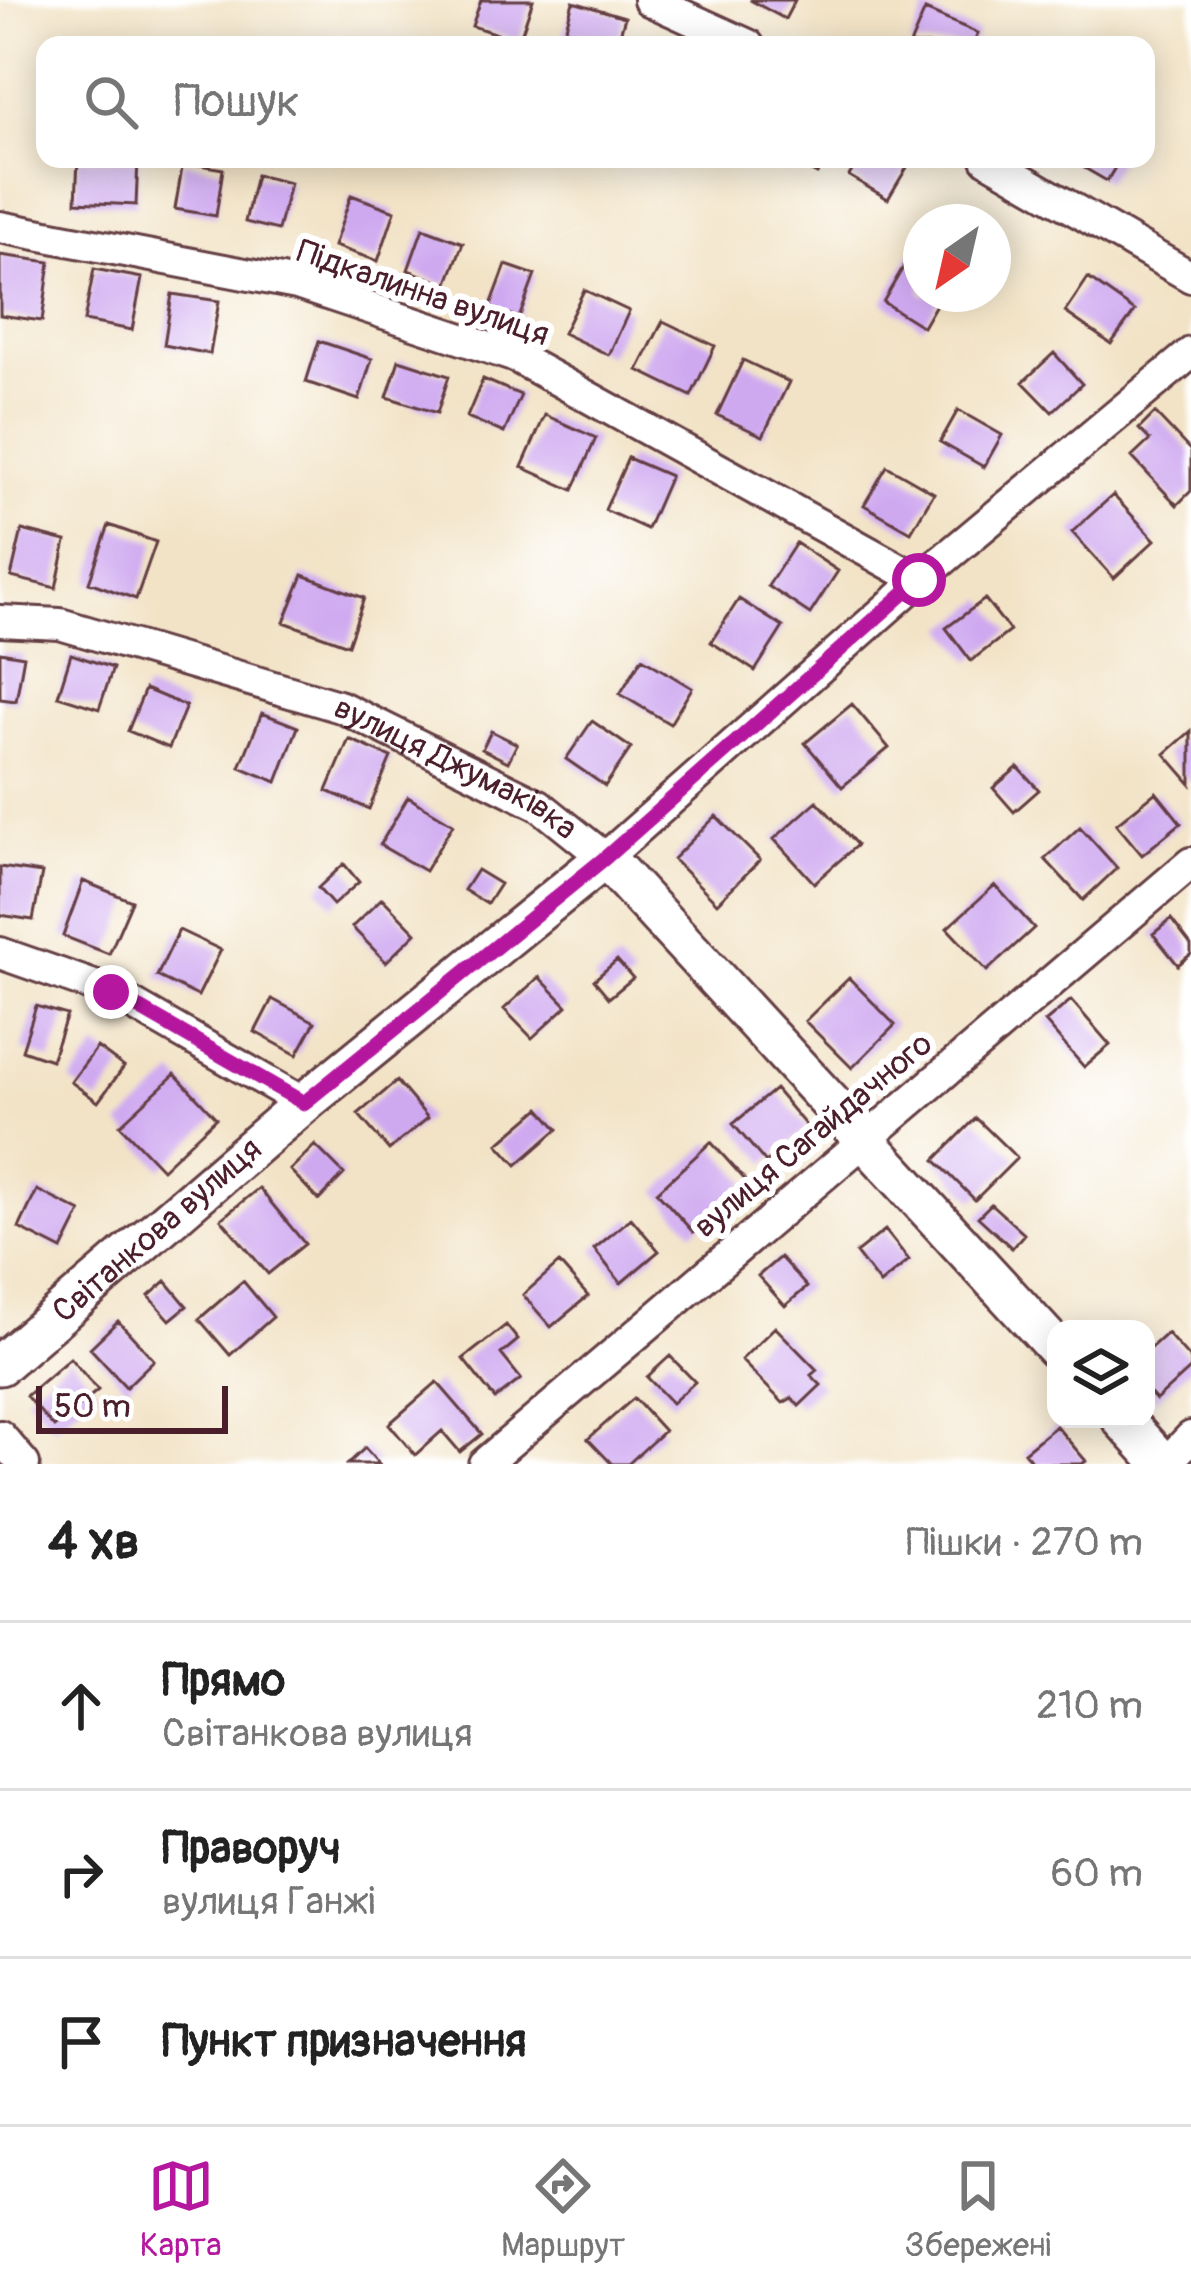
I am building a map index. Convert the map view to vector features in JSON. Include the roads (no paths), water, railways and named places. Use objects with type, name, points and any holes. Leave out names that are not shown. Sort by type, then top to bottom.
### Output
[{"type":"street","points":[[649,0],[728,36]]},
{"type":"street","points":[[1003,168],[1191,277]]},
{"type":"street","name":"Підкалинна вулиця","points":[[0,226],[297,284],[516,357],[919,580]]},
{"type":"street","name":"Світанкова вулиця","points":[[0,1365],[304,1103],[605,858],[919,580],[1191,353]]},
{"type":"street","name":"вулиця Джумаківка","points":[[0,621],[60,624],[341,707],[539,805],[605,858],[1047,1338]]},
{"type":"street","name":"вулиця Сагайдачного","points":[[484,1464],[1191,863]]},
{"type":"street","points":[[0,953],[111,992],[304,1103]]},
{"type":"street","points":[[1130,1428],[1164,1464],[1191,1437]]},
{"type":"street","points":[[0,1436],[24,1464]]}]
